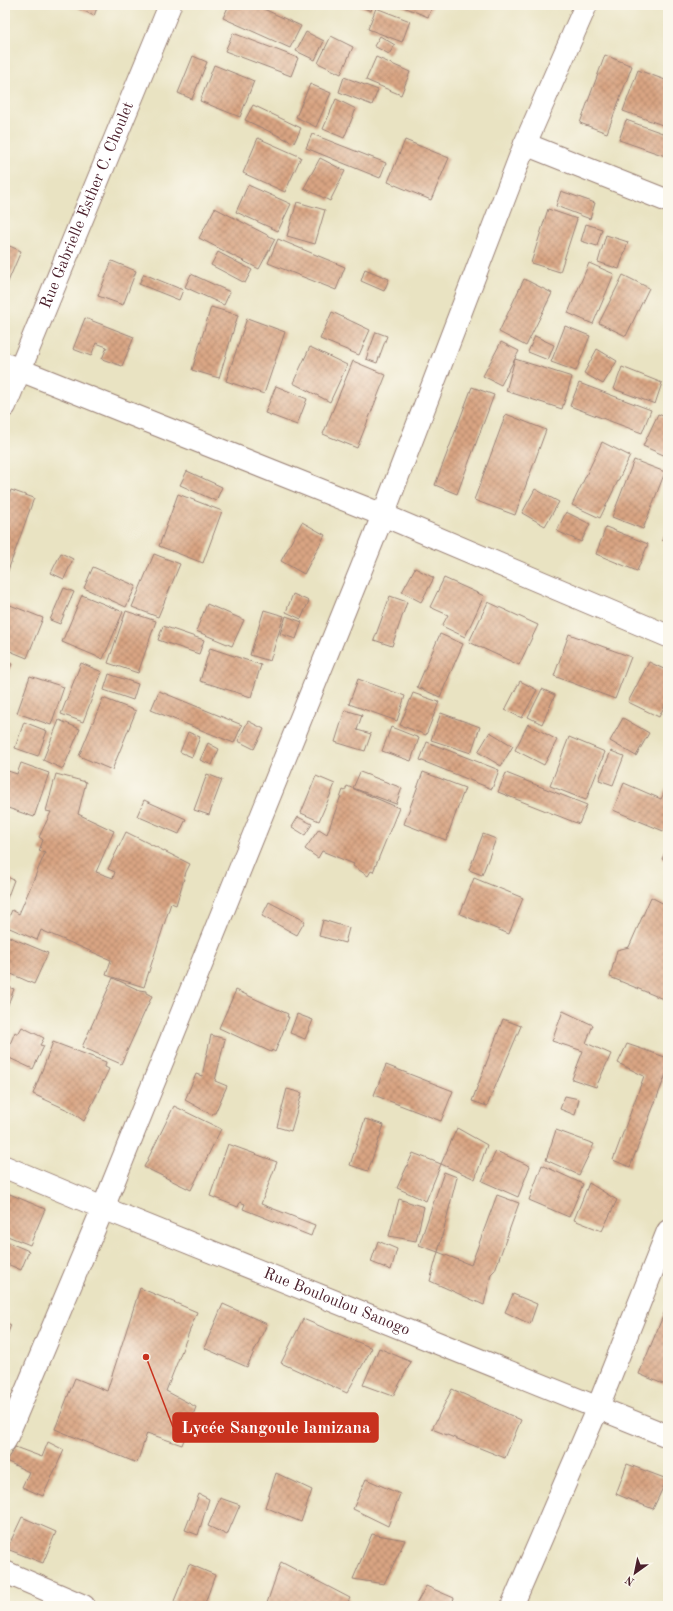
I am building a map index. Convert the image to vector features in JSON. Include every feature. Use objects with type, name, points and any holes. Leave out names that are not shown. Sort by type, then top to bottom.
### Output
[{"type":"street","name":"Rue Gabrielle Esther C. Choulet","points":[[5,406],[12,367],[170,5]]},
{"type":"street","points":[[5,1440],[103,1208],[384,515],[525,144],[586,5]]},
{"type":"street","points":[[525,144],[668,201]]},
{"type":"street","points":[[12,367],[384,515],[668,636]]},
{"type":"street","name":"Rue Bouloulou Sanogo","points":[[5,1167],[668,1436]]},
{"type":"street","points":[[512,1606],[598,1407],[668,1231]]},
{"type":"street","points":[[5,1572],[84,1606]]},
{"type":"building","points":[[72,5],[98,5],[94,16]]},
{"type":"building","points":[[229,5],[255,5],[301,26],[290,48],[223,18]]},
{"type":"building","points":[[356,5],[373,5],[371,11]]},
{"type":"building","points":[[399,5],[433,5],[428,17]]},
{"type":"building","points":[[376,8],[410,21],[402,42],[368,29]]},
{"type":"building","points":[[306,32],[324,41],[315,60],[296,51]]},
{"type":"building","points":[[233,33],[298,58],[291,76],[225,51]]},
{"type":"building","points":[[331,36],[353,47],[341,74],[318,63]]},
{"type":"building","points":[[380,36],[395,45],[389,54],[374,46]]},
{"type":"building","points":[[605,55],[632,66],[607,133],[580,123]]},
{"type":"building","points":[[193,56],[207,62],[192,99],[178,93]]},
{"type":"building","points":[[376,57],[410,72],[401,95],[366,80]]},
{"type":"building","points":[[214,65],[254,81],[240,117],[200,101]]},
{"type":"building","points":[[638,70],[668,81],[668,127],[623,111]]},
{"type":"building","points":[[344,77],[378,90],[372,105],[339,92]]},
{"type":"building","points":[[310,84],[331,93],[316,127],[296,117]]},
{"type":"building","points":[[336,99],[356,109],[344,138],[323,129]]},
{"type":"building","points":[[253,105],[301,128],[294,143],[245,120]]},
{"type":"building","points":[[626,120],[668,135],[668,157],[619,140]]},
{"type":"building","points":[[312,134],[386,163],[380,178],[306,148]]},
{"type":"building","points":[[258,138],[301,157],[285,192],[243,173]]},
{"type":"building","points":[[405,140],[449,158],[431,200],[388,182]]},
{"type":"building","points":[[320,158],[345,171],[330,201],[304,188]]},
{"type":"building","points":[[248,185],[291,204],[278,231],[236,212]]},
{"type":"building","points":[[561,191],[595,203],[590,219],[556,206]]},
{"type":"building","points":[[297,202],[325,210],[315,244],[287,236]]},
{"type":"building","points":[[215,208],[275,239],[259,269],[199,238]]},
{"type":"building","points":[[548,209],[577,219],[560,272],[531,263]]},
{"type":"building","points":[[586,224],[602,229],[597,246],[581,241]]},
{"type":"building","points":[[606,235],[628,242],[619,269],[598,262]]},
{"type":"building","points":[[278,239],[345,267],[336,290],[268,263]]},
{"type":"building","points":[[5,244],[21,251],[5,289]]},
{"type":"building","points":[[218,252],[252,270],[245,283],[211,265]]},
{"type":"building","points":[[112,261],[136,271],[123,305],[98,296]]},
{"type":"building","points":[[589,263],[614,274],[593,324],[568,313]]},
{"type":"building","points":[[365,269],[389,279],[384,291],[361,281]]},
{"type":"building","points":[[144,274],[183,290],[179,300],[139,284]]},
{"type":"building","points":[[191,274],[230,292],[224,305],[185,287]]},
{"type":"building","points":[[623,275],[649,288],[626,336],[599,323]]},
{"type":"building","points":[[524,279],[552,293],[526,346],[499,332]]},
{"type":"building","points":[[211,307],[238,315],[219,378],[192,370]]},
{"type":"building","points":[[332,312],[370,330],[359,355],[320,339]]},
{"type":"building","points":[[85,318],[134,337],[122,366],[102,359],[107,347],[96,343],[91,356],[73,349]]},
{"type":"building","points":[[247,318],[285,332],[264,394],[226,381]]},
{"type":"building","points":[[565,326],[590,336],[576,371],[551,362]]},
{"type":"building","points":[[376,332],[387,336],[377,363],[366,359]]},
{"type":"building","points":[[535,336],[554,345],[548,360],[528,352]]},
{"type":"building","points":[[501,342],[519,351],[501,385],[483,376]]},
{"type":"building","points":[[310,347],[347,365],[330,402],[293,383]]},
{"type":"building","points":[[597,349],[617,361],[603,384],[584,373]]},
{"type":"building","points":[[515,359],[572,377],[562,409],[506,391]]},
{"type":"building","points":[[353,361],[386,375],[357,448],[323,434]]},
{"type":"building","points":[[622,367],[662,383],[655,404],[614,389]]},
{"type":"building","points":[[579,383],[651,410],[642,433],[570,406]]},
{"type":"building","points":[[276,386],[307,399],[297,425],[265,413]]},
{"type":"building","points":[[472,387],[494,395],[457,494],[435,485]]},
{"type":"building","points":[[506,414],[546,430],[515,515],[474,500]]},
{"type":"building","points":[[658,414],[668,418],[668,457],[643,446]]},
{"type":"building","points":[[602,442],[630,456],[600,518],[572,505]]},
{"type":"building","points":[[634,460],[665,472],[643,529],[612,517]]},
{"type":"building","points":[[187,471],[222,487],[216,501],[180,485]]},
{"type":"building","points":[[535,489],[559,502],[545,526],[522,513]]},
{"type":"building","points":[[11,490],[34,498],[5,579],[5,507]]},
{"type":"building","points":[[178,494],[222,511],[203,563],[159,546]]},
{"type":"building","points":[[566,512],[590,524],[581,542],[557,531]]},
{"type":"building","points":[[302,522],[325,535],[304,574],[281,561]]},
{"type":"building","points":[[606,527],[648,544],[637,571],[596,554]]},
{"type":"building","points":[[668,527],[668,543],[662,540]]},
{"type":"building","points":[[61,553],[73,559],[64,579],[51,573]]},
{"type":"building","points":[[154,554],[180,564],[158,617],[132,607]]},
{"type":"building","points":[[93,567],[136,586],[126,607],[84,588]]},
{"type":"building","points":[[415,568],[434,578],[421,602],[402,592]]},
{"type":"building","points":[[444,578],[484,596],[465,637],[442,626],[448,615],[430,607]]},
{"type":"building","points":[[64,588],[74,592],[60,624],[50,620]]},
{"type":"building","points":[[293,594],[309,601],[301,619],[286,612]]},
{"type":"building","points":[[82,595],[123,612],[103,659],[62,642]]},
{"type":"building","points":[[390,596],[407,602],[392,646],[374,640]]},
{"type":"building","points":[[488,602],[538,625],[519,665],[469,642]]},
{"type":"building","points":[[5,603],[43,618],[27,658],[5,649]]},
{"type":"building","points":[[207,604],[244,620],[232,646],[196,631]]},
{"type":"building","points":[[264,610],[284,616],[270,661],[250,655]]},
{"type":"building","points":[[126,611],[156,621],[138,673],[108,663]]},
{"type":"building","points":[[286,616],[302,622],[296,639],[280,634]]},
{"type":"building","points":[[163,626],[204,640],[199,654],[158,640]]},
{"type":"building","points":[[440,634],[463,644],[440,697],[417,687]]},
{"type":"building","points":[[569,634],[631,657],[615,699],[554,676]]},
{"type":"building","points":[[210,648],[261,665],[251,697],[200,681]]},
{"type":"building","points":[[5,661],[12,664],[5,679]]},
{"type":"building","points":[[649,662],[668,671],[668,699],[659,717],[628,702]]},
{"type":"building","points":[[81,663],[102,672],[83,722],[61,714]]},
{"type":"building","points":[[109,674],[138,684],[133,700],[104,690]]},
{"type":"building","points":[[30,676],[64,687],[51,725],[17,713]]},
{"type":"building","points":[[358,679],[405,696],[397,721],[349,704]]},
{"type":"building","points":[[520,681],[537,690],[522,718],[505,710]]},
{"type":"building","points":[[542,689],[555,695],[542,724],[528,717]]},
{"type":"building","points":[[159,691],[242,725],[234,743],[151,710]]},
{"type":"building","points":[[413,693],[439,702],[426,735],[400,725]]},
{"type":"building","points":[[103,698],[136,711],[112,770],[79,756]]},
{"type":"building","points":[[345,710],[362,715],[357,730],[371,734],[365,751],[335,742]]},
{"type":"building","points":[[441,713],[480,727],[471,753],[431,740]]},
{"type":"building","points":[[623,718],[649,733],[636,756],[610,741]]},
{"type":"building","points":[[59,720],[80,729],[63,769],[43,760]]},
{"type":"building","points":[[248,721],[264,729],[254,749],[238,741]]},
{"type":"building","points":[[24,722],[47,731],[38,756],[15,748]]},
{"type":"building","points":[[528,724],[557,740],[544,765],[515,750]]},
{"type":"building","points":[[391,727],[419,738],[411,761],[382,751]]},
{"type":"building","points":[[188,732],[200,737],[192,757],[180,752]]},
{"type":"building","points":[[490,732],[513,746],[501,766],[478,752]]},
{"type":"building","points":[[569,737],[605,752],[586,800],[550,786]]},
{"type":"building","points":[[427,742],[499,770],[492,789],[420,760]]},
{"type":"building","points":[[208,743],[219,749],[212,765],[200,760]]},
{"type":"building","points":[[611,751],[624,756],[613,785],[599,780]]},
{"type":"building","points":[[21,763],[49,773],[34,817],[5,807],[5,770],[17,774]]},
{"type":"building","points":[[360,772],[402,788],[396,804],[353,788]]},
{"type":"building","points":[[423,772],[465,788],[446,840],[404,824]]},
{"type":"building","points":[[506,773],[587,805],[579,824],[498,792]]},
{"type":"building","points":[[56,774],[86,782],[78,814],[114,831],[96,872],[113,878],[115,872],[108,869],[126,832],[190,864],[186,872],[176,905],[171,903],[144,987],[106,975],[111,960],[41,930],[37,940],[5,926],[12,910],[19,914],[45,853],[39,851],[43,840],[39,837],[51,812],[46,811]]},
{"type":"building","points":[[207,774],[222,780],[209,815],[194,810]]},
{"type":"building","points":[[316,776],[335,784],[319,821],[301,813]]},
{"type":"building","points":[[624,783],[661,799],[666,789],[668,789],[668,833],[613,810]]},
{"type":"building","points":[[347,786],[399,808],[373,872],[371,871],[368,876],[353,866],[354,864],[322,851],[318,858],[305,849],[319,829],[327,834],[343,790],[345,791]]},
{"type":"building","points":[[144,800],[186,819],[179,834],[137,816]]},
{"type":"building","points":[[298,817],[312,824],[305,835],[292,827]]},
{"type":"building","points":[[483,834],[496,839],[482,875],[469,870]]},
{"type":"building","points":[[668,845],[668,861],[662,859]]},
{"type":"building","points":[[5,876],[14,880],[5,904]]},
{"type":"building","points":[[474,878],[523,898],[509,934],[460,914]]},
{"type":"building","points":[[651,897],[668,906],[668,1001],[610,977],[617,950],[629,947]]},
{"type":"building","points":[[269,902],[305,921],[297,935],[262,916]]},
{"type":"building","points":[[323,920],[349,928],[345,943],[319,936]]},
{"type":"building","points":[[7,936],[48,953],[34,984],[9,973],[6,981],[5,980],[5,941]]},
{"type":"building","points":[[113,978],[139,990],[146,991],[146,993],[152,996],[121,1064],[82,1047]]},
{"type":"building","points":[[5,986],[14,989],[5,1012]]},
{"type":"building","points":[[236,990],[288,1014],[287,1017],[289,1017],[275,1052],[272,1050],[271,1052],[219,1028]]},
{"type":"building","points":[[563,1011],[593,1025],[586,1043],[611,1054],[596,1087],[572,1079],[583,1051],[552,1041]]},
{"type":"building","points":[[297,1014],[313,1020],[305,1039],[290,1033]]},
{"type":"building","points":[[503,1019],[521,1026],[487,1106],[472,1101]]},
{"type":"building","points":[[22,1027],[44,1038],[40,1045],[44,1046],[33,1069],[5,1056],[15,1032],[18,1034]]},
{"type":"building","points":[[211,1035],[225,1039],[215,1081],[227,1086],[215,1113],[212,1115],[185,1100],[196,1074],[202,1076]]},
{"type":"building","points":[[53,1042],[106,1062],[105,1067],[109,1069],[84,1121],[70,1111],[33,1094]]},
{"type":"building","points":[[627,1044],[668,1058],[668,1069],[630,1167],[613,1160],[644,1076],[618,1063]]},
{"type":"building","points":[[386,1065],[453,1091],[441,1121],[374,1095]]},
{"type":"building","points":[[287,1089],[302,1093],[291,1131],[277,1127]]},
{"type":"building","points":[[565,1096],[579,1099],[575,1115],[560,1109]]},
{"type":"building","points":[[174,1106],[221,1129],[191,1190],[144,1167]]},
{"type":"building","points":[[365,1119],[384,1125],[368,1171],[350,1165]]},
{"type":"building","points":[[457,1128],[487,1145],[475,1179],[441,1164]]},
{"type":"building","points":[[556,1130],[594,1144],[579,1175],[546,1160]]},
{"type":"building","points":[[228,1144],[277,1162],[261,1204],[315,1225],[311,1236],[243,1209],[245,1204],[240,1202],[238,1207],[210,1196]]},
{"type":"building","points":[[496,1151],[530,1166],[518,1197],[482,1181]]},
{"type":"building","points":[[413,1153],[441,1164],[426,1201],[397,1188]]},
{"type":"building","points":[[542,1165],[583,1184],[569,1217],[529,1200]]},
{"type":"building","points":[[444,1172],[457,1177],[438,1252],[419,1245]]},
{"type":"building","points":[[589,1183],[617,1200],[602,1231],[574,1220]]},
{"type":"building","points":[[5,1192],[45,1209],[30,1245],[5,1235]]},
{"type":"building","points":[[497,1195],[519,1203],[495,1270],[491,1274],[484,1305],[430,1281],[438,1252],[471,1265]]},
{"type":"building","points":[[399,1199],[424,1207],[416,1241],[389,1236]]},
{"type":"building","points":[[5,1241],[29,1251],[21,1270],[5,1263]]},
{"type":"building","points":[[378,1241],[397,1249],[391,1270],[371,1262]]},
{"type":"building","points":[[140,1288],[197,1312],[166,1391],[196,1407],[182,1445],[147,1433],[137,1463],[55,1429],[75,1378],[107,1391]]},
{"type":"building","points":[[513,1294],[537,1304],[530,1324],[505,1312]]},
{"type":"building","points":[[223,1304],[267,1324],[247,1367],[204,1348]]},
{"type":"building","points":[[668,1304],[668,1386],[639,1374]]},
{"type":"building","points":[[303,1319],[372,1348],[347,1393],[281,1363]]},
{"type":"building","points":[[5,1322],[11,1325],[5,1340]]},
{"type":"building","points":[[379,1348],[411,1362],[393,1396],[363,1385]]},
{"type":"building","points":[[452,1389],[521,1420],[505,1458],[432,1429]]},
{"type":"building","points":[[48,1442],[64,1450],[43,1496],[22,1487],[29,1472],[6,1461],[15,1447],[42,1457]]},
{"type":"building","points":[[627,1464],[667,1479],[653,1509],[616,1494]]},
{"type":"building","points":[[276,1473],[312,1490],[301,1522],[265,1507]]},
{"type":"building","points":[[366,1479],[400,1494],[388,1526],[353,1509]]},
{"type":"building","points":[[199,1494],[209,1499],[198,1535],[185,1530]]},
{"type":"building","points":[[220,1498],[240,1505],[227,1535],[208,1526]]},
{"type":"building","points":[[22,1517],[56,1532],[43,1563],[7,1549]]},
{"type":"building","points":[[372,1534],[405,1540],[384,1584],[353,1579]]},
{"type":"building","points":[[281,1562],[350,1598],[346,1606],[266,1606]]},
{"type":"building","points":[[189,1564],[215,1575],[204,1606],[182,1606],[174,1601]]},
{"type":"building","points":[[426,1586],[454,1598],[451,1606],[415,1606]]},
{"type":"place","name":"Lycée Sangoule lamizana","points":[[146,1357]]}]
